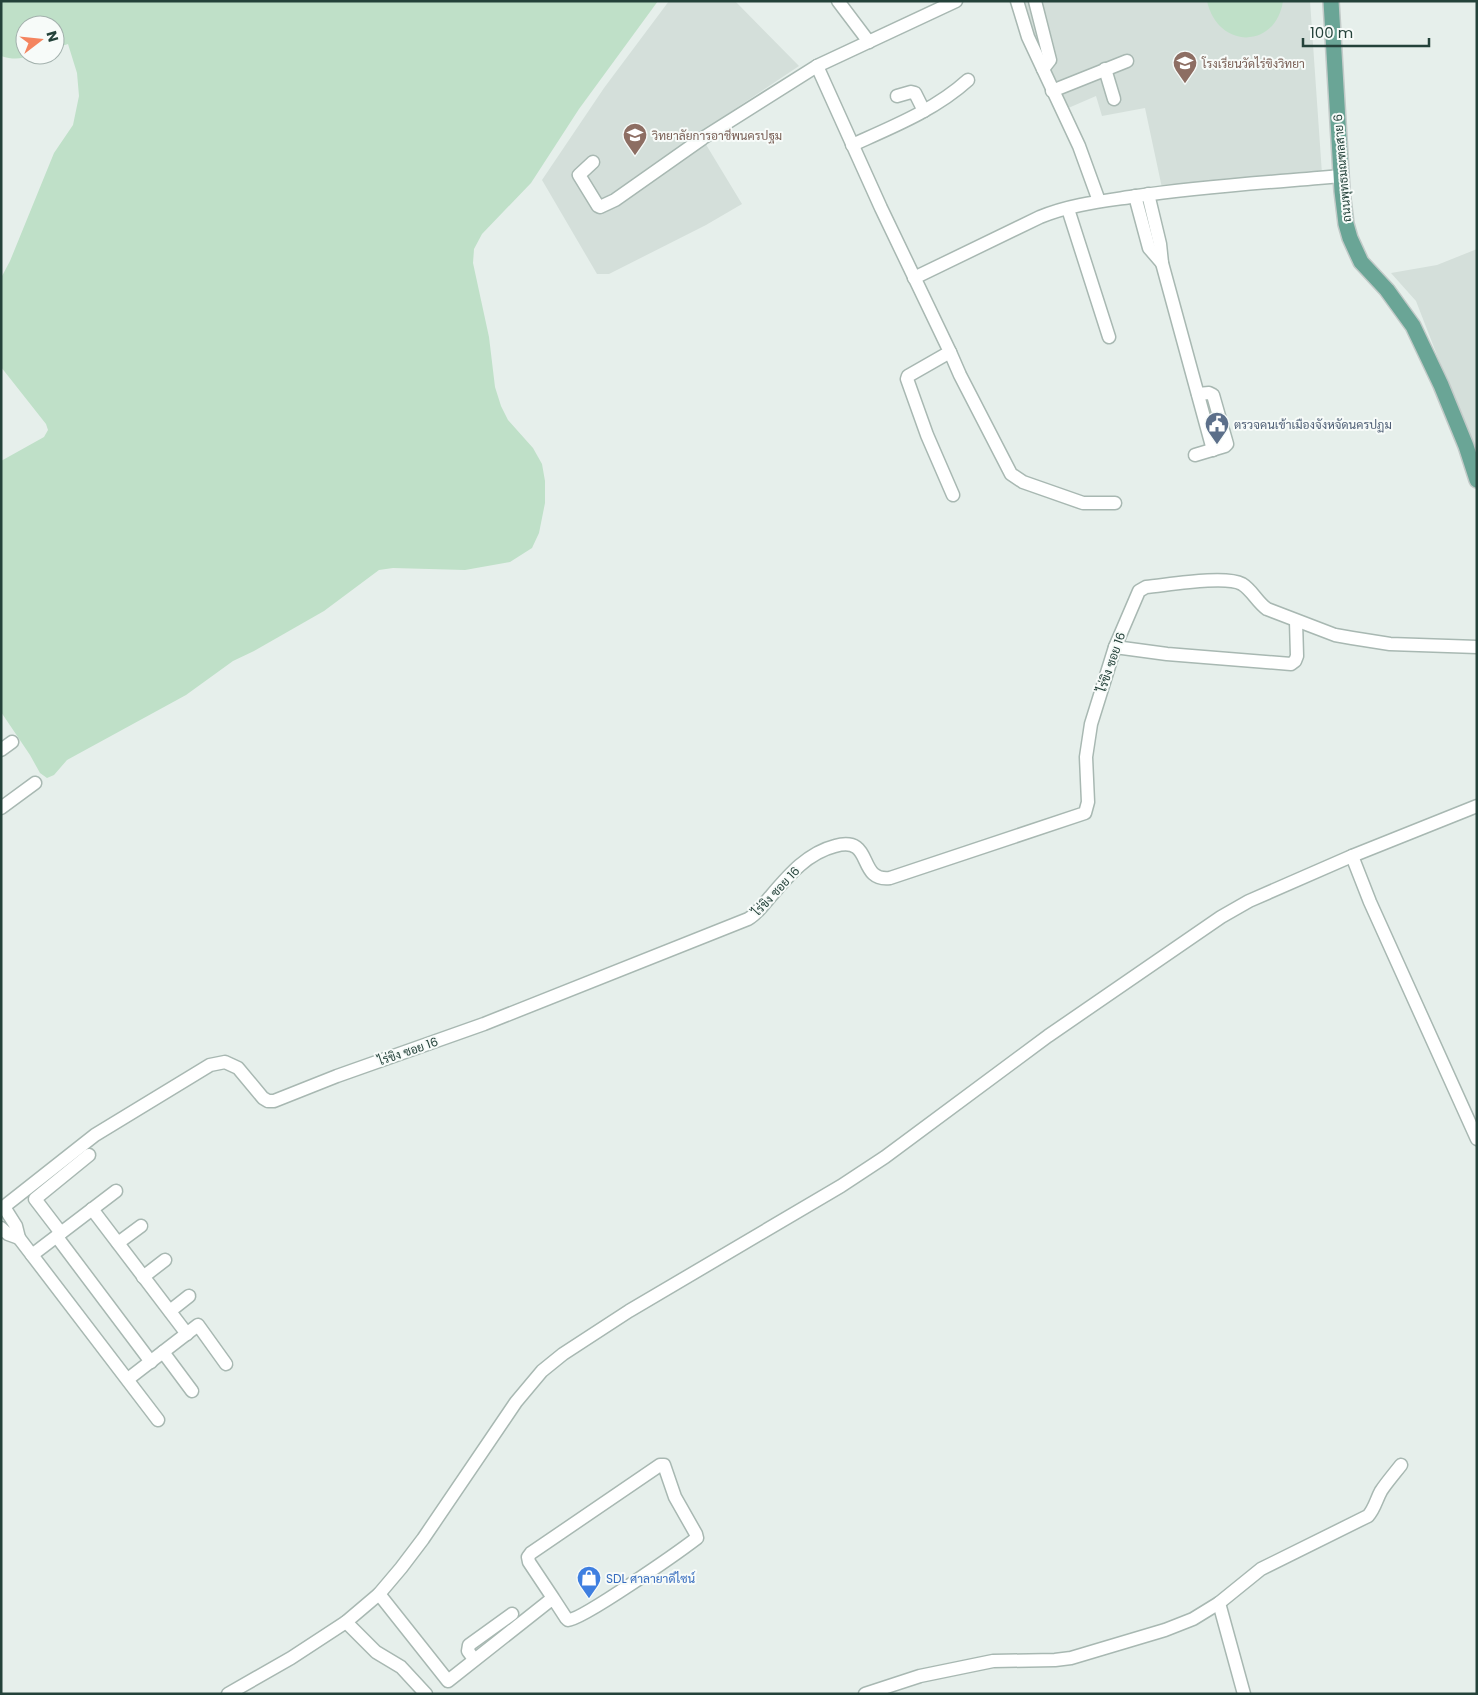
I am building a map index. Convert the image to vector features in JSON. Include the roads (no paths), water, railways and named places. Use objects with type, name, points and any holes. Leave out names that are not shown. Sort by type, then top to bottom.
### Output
[{"type":"main road","name":"ถนนพุทธมณฑลสาย 6","points":[[1330,1],[1346,224],[1356,252],[1413,326],[1470,449],[1475,475]]},
{"type":"street","points":[[838,1],[869,42]]},
{"type":"street","points":[[593,162],[579,175],[600,207],[615,200],[703,138],[816,66],[956,1]]},
{"type":"street","points":[[1017,1],[1028,37],[1079,146],[1099,201]]},
{"type":"street","points":[[1036,1],[1050,60],[1042,69]]},
{"type":"street","points":[[1052,91],[1126,61]]},
{"type":"street","points":[[816,66],[914,278],[999,454],[1011,474],[1024,482],[1083,503],[1116,504]]},
{"type":"street","points":[[1105,69],[1114,100]]},
{"type":"street","points":[[852,146],[924,111],[954,93],[968,80]]},
{"type":"street","points":[[897,96],[915,92],[924,111]]},
{"type":"street","points":[[914,278],[1054,211],[1099,201],[1141,195],[1342,176]]},
{"type":"street","points":[[1141,195],[1149,248],[1162,264],[1213,450],[1195,456]]},
{"type":"street","points":[[1068,209],[1109,337]]},
{"type":"street","points":[[950,352],[908,376],[907,379],[927,435],[954,495]]},
{"type":"street","name":"ไร่ขิง ซอย 16","points":[[3,1208],[95,1135],[210,1065],[225,1062],[238,1068],[263,1098],[268,1101],[274,1101],[336,1076],[484,1024],[748,919],[757,913],[787,877],[822,850],[837,845],[853,844],[859,850],[873,875],[886,879],[1085,813],[1088,802],[1088,739],[1115,647],[1139,591],[1146,587],[1231,581],[1246,587],[1261,605],[1267,609],[1335,635],[1390,644],[1477,646]]},
{"type":"street","points":[[1115,647],[1167,654],[1291,664],[1297,656],[1296,621]]},
{"type":"street","points":[[1,750],[12,742]]},
{"type":"street","points":[[3,803],[35,783]]},
{"type":"street","points":[[228,1694],[291,1658],[346,1622],[379,1594],[423,1539],[516,1402],[542,1371],[563,1354],[628,1311],[886,1158],[1048,1036],[1221,917],[1250,901],[1352,856],[1477,806]]},
{"type":"street","points":[[1352,856],[1370,902],[1477,1139]]},
{"type":"street","points":[[89,1155],[35,1198],[59,1235],[151,1362]]},
{"type":"street","points":[[32,1255],[116,1191]]},
{"type":"street","points":[[3,1208],[16,1226],[19,1238],[158,1420]]},
{"type":"street","points":[[92,1209],[187,1334]]},
{"type":"street","points":[[118,1243],[141,1226]]},
{"type":"street","points":[[1,1228],[8,1234],[19,1238]]},
{"type":"street","points":[[143,1277],[165,1260]]},
{"type":"street","points":[[170,1311],[189,1296]]},
{"type":"street","points":[[128,1379],[198,1325],[226,1364]]},
{"type":"street","points":[[163,1352],[192,1391]]},
{"type":"street","points":[[660,1465],[664,1465],[676,1497],[697,1538],[592,1609],[573,1619],[568,1620],[552,1598],[529,1562],[528,1558],[531,1553],[660,1465]]},
{"type":"street","points":[[865,1694],[920,1676],[993,1661],[1071,1658],[1178,1626],[1219,1603],[1261,1569],[1368,1516],[1384,1486],[1401,1465]]},
{"type":"street","points":[[379,1594],[448,1681],[552,1598]]},
{"type":"street","points":[[1219,1603],[1244,1694]]},
{"type":"street","points":[[474,1659],[468,1648],[512,1614]]},
{"type":"street","points":[[346,1622],[376,1652],[401,1667],[426,1694]]},
{"type":"street","points":[[490,1630],[499,1641]]},
{"type":"place","name":"โรงเรียนวัดไร่ขิงวิทยา","points":[[1185,84]]},
{"type":"place","name":"วิทยาลัยการอาชีพนครปฐม","points":[[635,156]]},
{"type":"place","name":"ตรวจคนเข้าเมืองจังหจัดนครปฏม","points":[[1217,445]]},
{"type":"place","name":"SDL ศาลายาดีไซน์","points":[[589,1599]]}]
